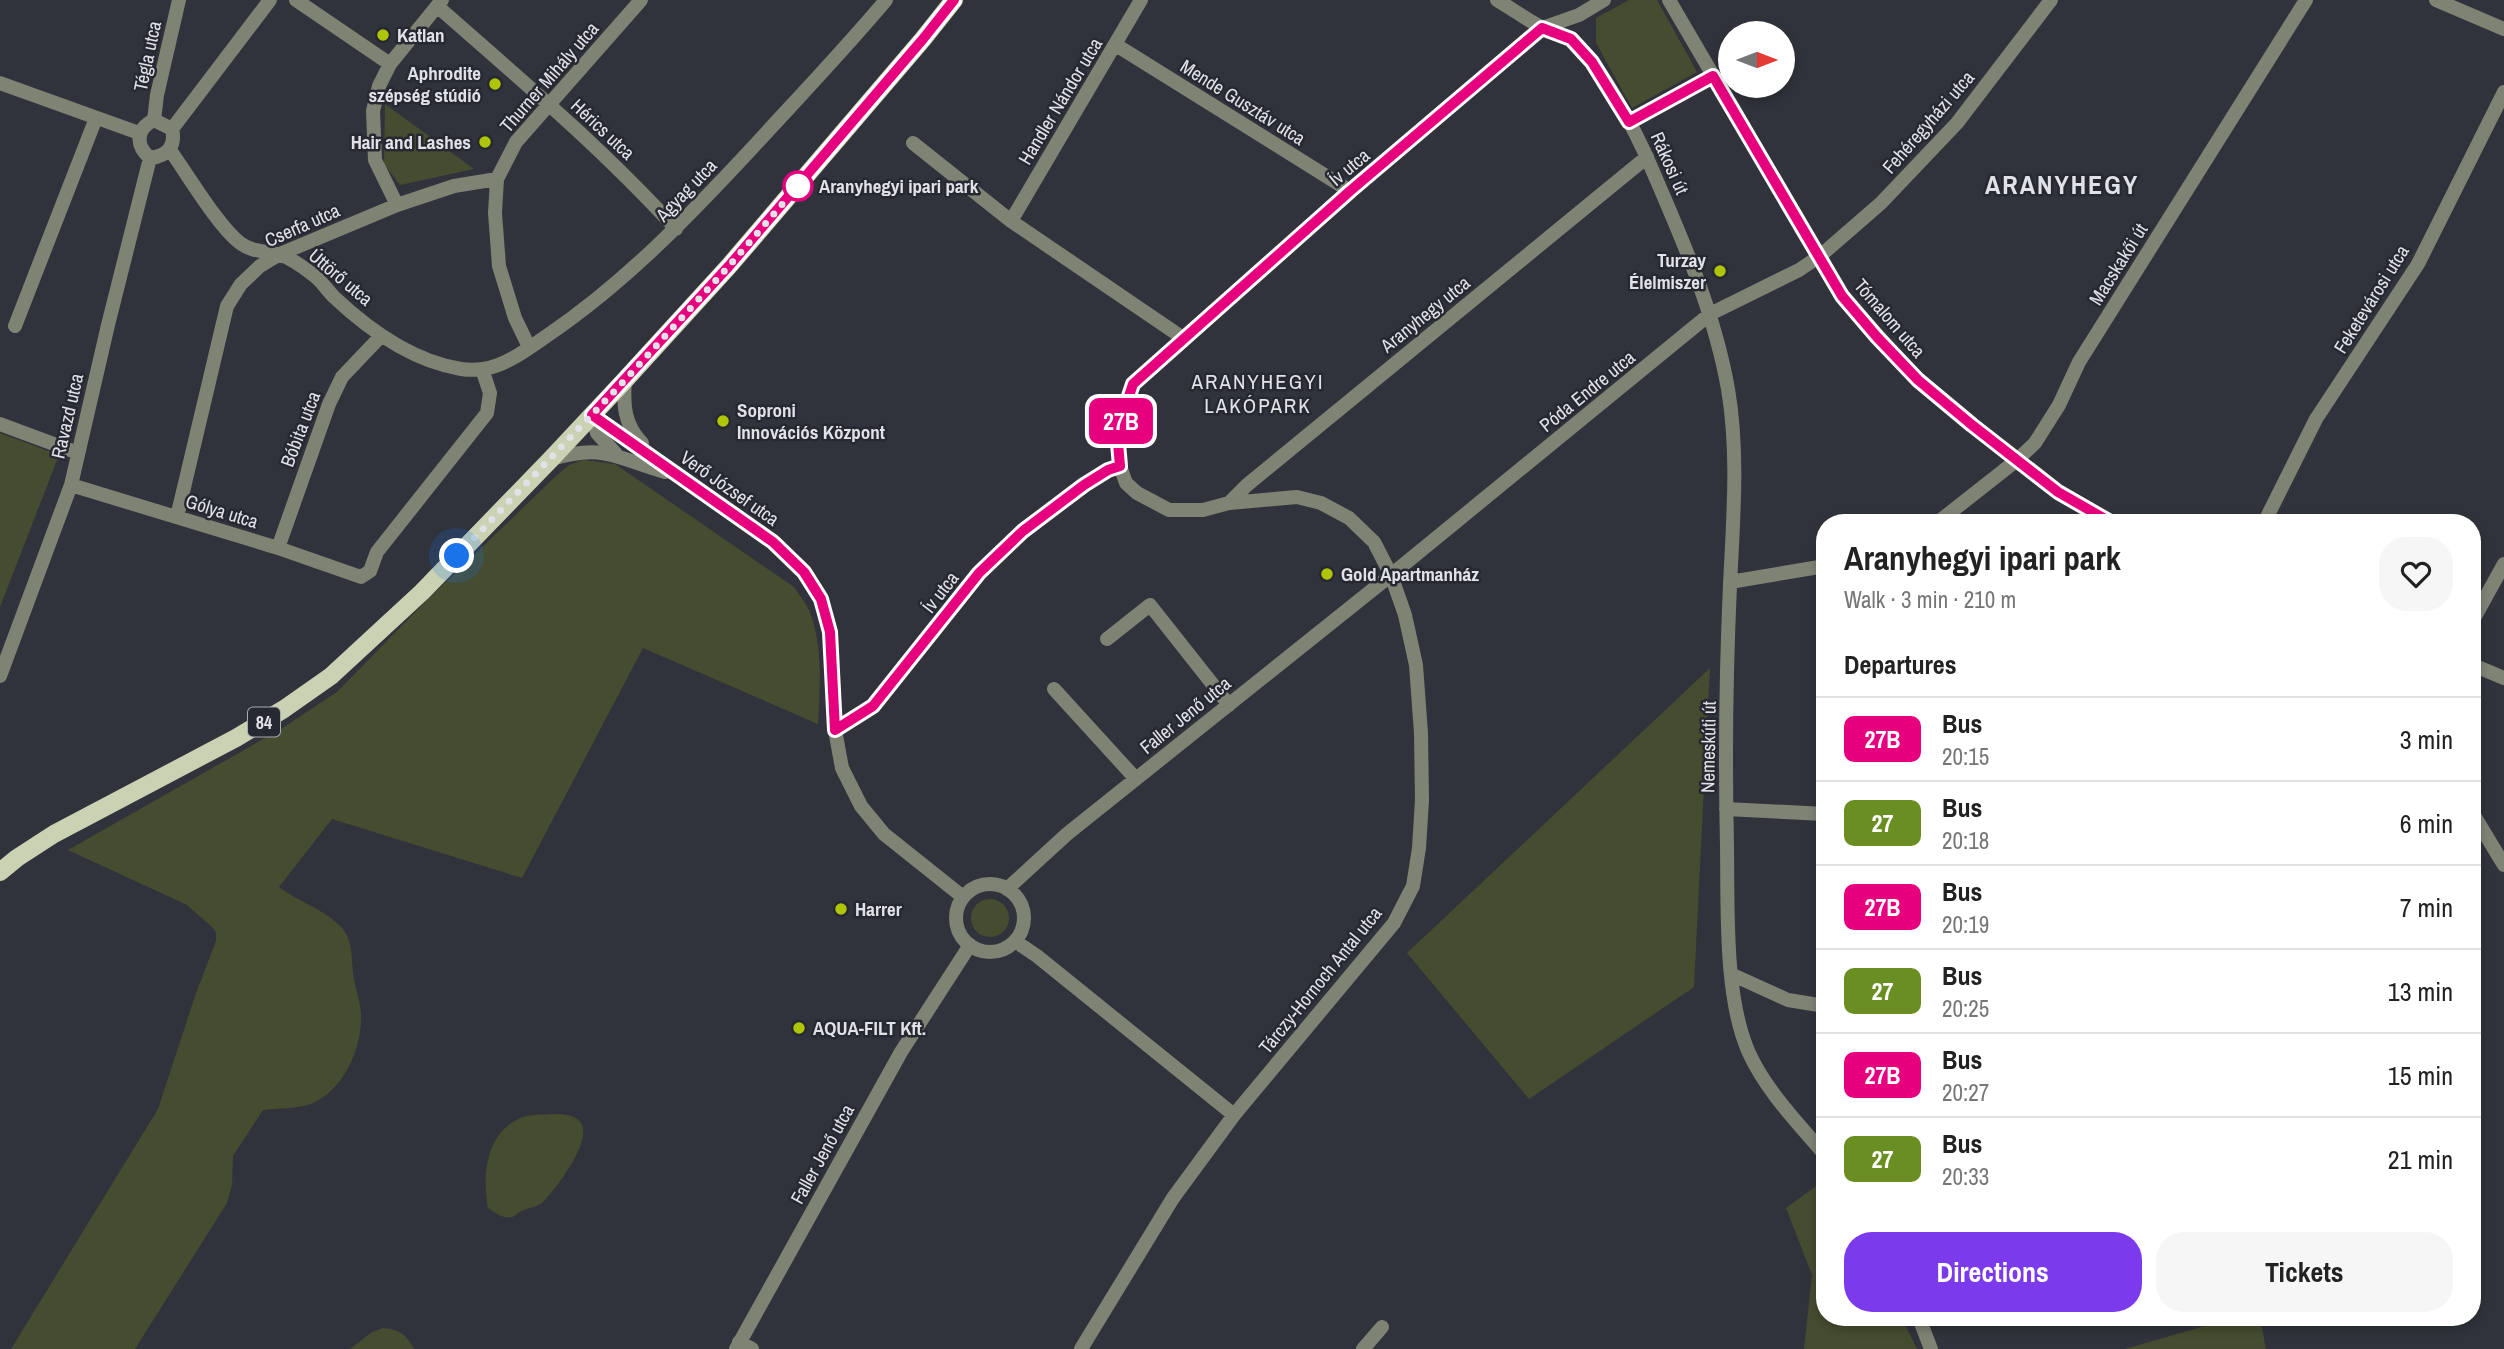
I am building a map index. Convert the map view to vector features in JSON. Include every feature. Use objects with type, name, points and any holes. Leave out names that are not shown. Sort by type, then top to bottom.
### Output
[{"type":"main road","name":"84","points":[[0,872],[54,834],[236,738],[331,676],[422,592],[625,380],[729,266],[954,0]]},
{"type":"street","name":"Tégla utca","points":[[154,120],[157,95],[179,0]]},
{"type":"street","points":[[172,129],[154,120],[145,125],[139,133],[142,151],[150,158],[160,157],[170,150],[174,139],[172,129],[270,0]]},
{"type":"street","points":[[296,0],[390,64]]},
{"type":"street","name":"Thurner Mihály utca","points":[[529,347],[515,318],[499,266],[495,213],[497,179],[516,142],[641,0]]},
{"type":"street","name":"Agyag utca","points":[[482,369],[504,362],[579,313],[676,229],[887,0]]},
{"type":"street","name":"Handler Nándor utca","points":[[1011,221],[1141,0]]},
{"type":"street","name":"Rákosi út","points":[[1497,0],[1542,28],[1571,39],[1592,62],[1647,157],[1694,267],[1710,314]]},
{"type":"street","points":[[1542,28],[1579,15],[1605,0]]},
{"type":"street","name":"Tómalom utca","points":[[1670,0],[1842,296],[1918,380],[2058,492],[2096,514]]},
{"type":"street","name":"Fehéregyházi utca","points":[[1820,256],[1881,203],[1957,123],[2051,0]]},
{"type":"street","name":"Macskakői út","points":[[1948,514],[2035,443],[2059,405],[2079,362],[2306,0]]},
{"type":"street","points":[[2436,0],[2504,29]]},
{"type":"street","points":[[397,205],[375,160],[373,111],[379,86],[390,64],[439,3]]},
{"type":"street","name":"Hérics utca","points":[[439,3],[640,190],[676,229]]},
{"type":"street","name":"Ív utca","points":[[1169,510],[1126,484],[1120,466],[1117,432],[1133,384],[1350,191],[1542,28]]},
{"type":"street","name":"Mende Gusztáv utca","points":[[1116,45],[1350,191]]},
{"type":"street","points":[[1629,122],[1713,76]]},
{"type":"street","points":[[0,83],[139,133]]},
{"type":"street","name":"Feketevárosi utca","points":[[2268,514],[2316,419],[2418,264],[2504,92]]},
{"type":"street","points":[[15,326],[96,118]]},
{"type":"street","points":[[913,143],[1011,221],[1183,338]]},
{"type":"street","name":"Úttörő utca","points":[[170,150],[224,226],[240,242],[259,252],[280,254],[314,275],[334,297],[399,348],[424,359],[462,369],[482,369]]},
{"type":"street","name":"Aranyhegy utca","points":[[1229,503],[1247,485],[1647,157]]},
{"type":"street","name":"Ravazd utca","points":[[0,676],[71,485],[150,158]]},
{"type":"street","name":"Cserfa utca","points":[[177,517],[227,306],[241,284],[260,266],[280,254],[397,205],[454,186],[497,179]]},
{"type":"street","name":"Póda Endre utca","points":[[1391,575],[1710,314],[1800,270],[1820,256]]},
{"type":"street","name":"Nemeskúti út","points":[[1710,314],[1728,390],[1734,452],[1726,809],[1729,952],[1735,1003],[1749,1052],[1770,1090],[1816,1144]]},
{"type":"street","name":"Bóbita utca","points":[[278,548],[329,404],[342,377],[381,336]]},
{"type":"street","name":"Gólya utca","points":[[71,485],[278,548],[361,577],[370,571],[377,552],[487,413],[490,393],[482,369]]},
{"type":"street","points":[[625,380],[624,406],[631,429],[640,441],[679,477]]},
{"type":"street","points":[[592,415],[597,433],[616,454]]},
{"type":"street","name":"Verő József utca","points":[[592,415],[773,542],[804,572],[821,599],[830,632],[835,730],[842,768],[861,806],[884,834],[963,897]]},
{"type":"street","points":[[0,424],[78,453]]},
{"type":"street","points":[[551,459],[585,451],[616,454],[679,477]]},
{"type":"street","name":"Ív utca","points":[[835,730],[873,706],[979,573],[1023,531],[1084,485],[1120,466]]},
{"type":"street","name":"Tárczy-Hornoch Antal utca","points":[[1085,1348],[1118,1286],[1173,1198],[1234,1115],[1395,923],[1412,886],[1419,848],[1422,800],[1421,733],[1416,665],[1405,615],[1391,575],[1374,542],[1349,518],[1321,503],[1297,497],[1229,503],[1203,510],[1169,510]]},
{"type":"street","points":[[2481,606],[2504,564]]},
{"type":"street","points":[[1730,582],[1816,568]]},
{"type":"street","name":"Faller Jenő utca","points":[[1007,889],[1067,834],[1391,575]]},
{"type":"street","points":[[1107,639],[1150,605],[1229,705]]},
{"type":"street","points":[[2481,668],[2504,678]]},
{"type":"street","points":[[1054,689],[1136,779]]},
{"type":"street","points":[[1726,809],[1816,814]]},
{"type":"street","points":[[2481,827],[2504,865]]},
{"type":"street","points":[[998,885],[1007,889],[1020,904],[1023,913],[1020,933],[1015,941],[1007,947],[988,952],[970,945],[957,928],[958,906],[963,897],[979,886],[998,885]]},
{"type":"street","points":[[1015,941],[1234,1115]]},
{"type":"street","name":"Faller Jenő utca","points":[[742,1347],[901,1052],[970,945]]},
{"type":"street","points":[[1733,975],[1788,999],[1816,1004]]},
{"type":"street","points":[[1922,1326],[1931,1349]]},
{"type":"street","points":[[1363,1349],[1382,1327]]},
{"type":"green space","points":[[1629,0],[1657,0],[1697,72],[1632,108],[1596,43],[1596,18]]},
{"type":"green space","points":[[385,104],[474,169],[400,185],[384,164]]},
{"type":"green space","points":[[0,433],[59,455],[0,607]]},
{"type":"green space","points":[[583,460],[615,464],[794,587],[810,612],[815,628],[820,670],[818,724],[643,648],[522,878],[332,819],[279,887],[335,921],[349,939],[361,1016],[358,1042],[348,1068],[332,1089],[311,1104],[263,1110],[233,1156],[232,1185],[227,1203],[135,1349],[11,1349],[158,1109],[216,941],[216,932],[212,927],[187,905],[68,850],[281,729],[337,692],[427,600],[556,476],[569,465]]},
{"type":"green space","points":[[1710,668],[1694,987],[1529,1099],[1407,953]]},
{"type":"green space","points":[[990,899],[1004,904],[1009,918],[1004,932],[990,937],[976,932],[971,918],[976,904]]},
{"type":"green space","points":[[551,1114],[572,1116],[581,1123],[582,1141],[571,1165],[542,1203],[512,1217],[496,1214],[488,1208],[486,1195],[489,1155],[494,1143],[501,1132],[523,1117]]},
{"type":"green space","points":[[1816,1186],[1816,1326],[1906,1326],[1917,1349],[1804,1349],[1812,1275],[1786,1208]]},
{"type":"green space","points":[[2204,1326],[2262,1326],[2266,1349],[2125,1349]]},
{"type":"green space","points":[[383,1328],[402,1334],[414,1349],[350,1349],[372,1332]]},
{"type":"bus line","name":"27B","points":[[954,0],[729,266],[592,415],[773,542],[804,572],[821,599],[830,632],[835,730],[873,706],[979,573],[1023,531],[1084,485],[1120,466],[1117,432],[1133,384],[1350,191],[1542,28],[1571,39],[1592,62],[1629,122],[1713,76],[1842,296],[1877,337],[1918,380],[1972,425],[2058,492],[2096,514]]},
{"type":"place","name":"Katlan","points":[[383,35]]},
{"type":"place","name":"Aphrodite szépség stúdió","points":[[495,84]]},
{"type":"place","name":"Hair and Lashes","points":[[485,142]]},
{"type":"place","name":"Aranyhegyi ipari park","points":[[798,186]]},
{"type":"place","name":"Turzay Élelmiszer","points":[[1720,271]]},
{"type":"place","name":"Soproni Innovációs Központ","points":[[723,421]]},
{"type":"place","name":"Gold Apartmanház","points":[[1327,574]]},
{"type":"place","name":"Harrer","points":[[841,909]]},
{"type":"place","name":"AQUA-FILT Kft.","points":[[799,1028]]},
{"type":"district","name":"ARANYHEGY","points":[[2062,184]]},
{"type":"district","name":"ARANYHEGYI LAKÓPARK","points":[[1258,393]]},
{"type":"route","points":[[457,556],[625,380],[798,186]]}]
